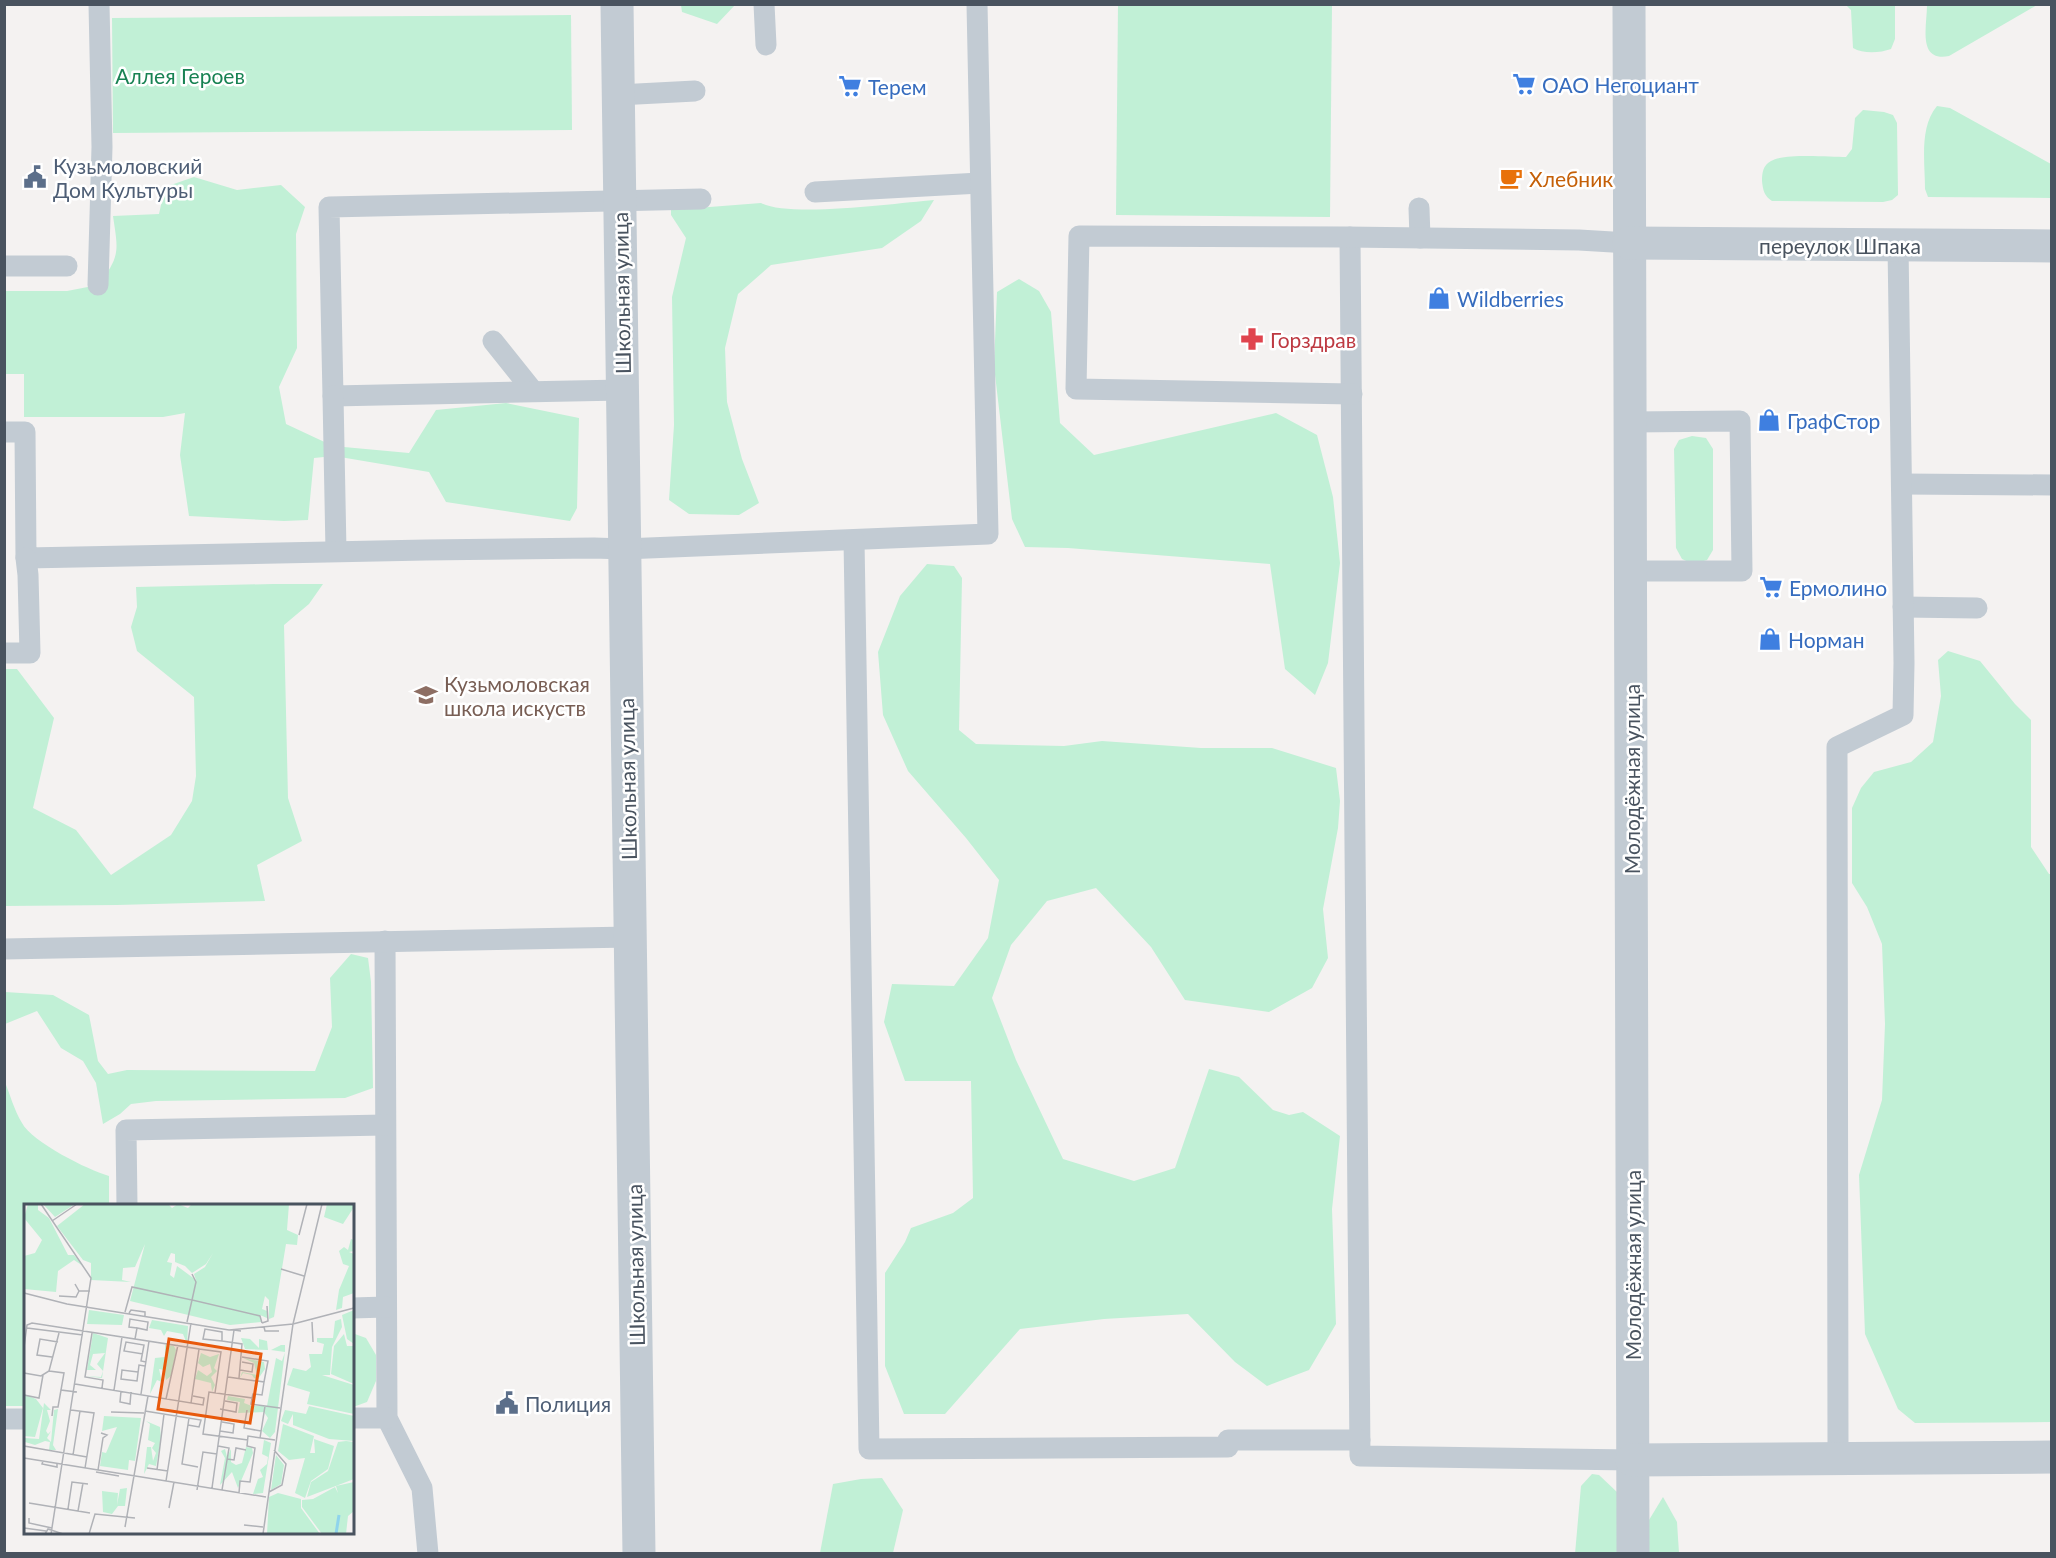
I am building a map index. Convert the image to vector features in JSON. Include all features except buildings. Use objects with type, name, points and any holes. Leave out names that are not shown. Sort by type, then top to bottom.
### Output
[{"type":"street","name":"Школьная улица","points":[[617,4],[639,1554]]},
{"type":"street","name":"Молодёжная улица","points":[[1629,4],[1633,1554]]},
{"type":"street","name":"переулок Шпака","points":[[1629,243],[2052,246]]},
{"type":"street","points":[[1632,1460],[2052,1457]]},
{"type":"lane","points":[[98,285],[102,147],[99,4]]},
{"type":"lane","points":[[764,4],[766,45]]},
{"type":"lane","points":[[26,558],[336,551],[624,549],[988,534],[977,4]]},
{"type":"lane","points":[[618,95],[695,91]]},
{"type":"lane","points":[[815,192],[980,183]]},
{"type":"lane","points":[[336,551],[329,207],[701,199]]},
{"type":"lane","points":[[1419,208],[1420,238]]},
{"type":"lane","points":[[1352,394],[1076,389],[1079,236],[1350,237],[1579,240],[1629,243]]},
{"type":"lane","points":[[1350,237],[1360,1456],[1632,1460]]},
{"type":"lane","points":[[1838,1458],[1837,747],[1903,715],[1898,245]]},
{"type":"lane","points":[[4,266],[67,266]]},
{"type":"lane","points":[[493,341],[532,391]]},
{"type":"lane","points":[[333,396],[622,390]]},
{"type":"lane","points":[[1630,422],[1740,421],[1742,572],[1630,571]]},
{"type":"lane","points":[[4,432],[26,432],[26,558],[30,652],[4,653]]},
{"type":"lane","points":[[1902,484],[2052,485]]},
{"type":"lane","points":[[854,540],[868,1449],[1228,1447],[1228,1440],[1360,1440]]},
{"type":"lane","points":[[1903,607],[1977,608]]},
{"type":"lane","points":[[4,949],[630,937]]},
{"type":"lane","points":[[385,941],[387,1418],[422,1488],[429,1554]]},
{"type":"lane","points":[[127,1204],[126,1130],[385,1125]]},
{"type":"lane","points":[[354,1308],[386,1307]]},
{"type":"lane","points":[[354,1418],[387,1418]]},
{"type":"lane","points":[[4,1419],[24,1419]]},
{"type":"green space","points":[[681,4],[735,5],[717,24],[682,12]]},
{"type":"green space","points":[[1927,4],[2037,5],[1949,56],[1939,56],[1932,54],[1926,41]]},
{"type":"green space","points":[[1118,5],[1332,5],[1330,217],[1116,215]]},
{"type":"green space","points":[[1846,5],[1895,5],[1895,39],[1891,49],[1872,52],[1853,48],[1851,10]]},
{"type":"green space","name":"Аллея Героев","points":[[571,15],[572,130],[113,133],[112,18]]},
{"type":"green space","points":[[1937,106],[1950,108],[2051,164],[2051,198],[1928,197],[1925,189],[1925,135],[1931,115]]},
{"type":"green space","points":[[1863,110],[1893,115],[1897,123],[1898,195],[1892,200],[1883,202],[1772,201],[1767,197],[1763,190],[1762,178],[1768,163],[1796,156],[1846,157],[1852,149],[1855,118]]},
{"type":"green space","points":[[194,177],[237,190],[281,185],[305,207],[296,234],[297,348],[279,387],[286,424],[333,446],[409,453],[436,410],[506,403],[579,418],[577,508],[570,521],[446,502],[429,472],[334,456],[314,458],[308,520],[284,521],[189,516],[180,455],[185,413],[163,417],[24,417],[24,374],[5,374],[4,291],[67,291],[98,285],[111,267],[116,252],[113,216],[159,214],[165,187]]},
{"type":"green space","points":[[934,200],[921,221],[882,248],[771,265],[738,294],[725,348],[727,402],[742,459],[759,503],[739,515],[689,514],[669,500],[674,425],[672,297],[686,238],[671,215],[671,210],[761,203],[775,207],[819,209]]},
{"type":"green space","points":[[1019,279],[1039,291],[1051,312],[1060,423],[1094,455],[1276,413],[1317,435],[1333,497],[1340,563],[1328,663],[1315,695],[1285,669],[1270,564],[1068,548],[1025,547],[1012,519],[994,366],[997,292]]},
{"type":"green space","points":[[1692,436],[1706,438],[1713,449],[1713,550],[1707,560],[1693,564],[1682,559],[1676,548],[1674,449],[1679,440]]},
{"type":"green space","points":[[927,564],[954,566],[962,578],[959,730],[976,744],[1064,746],[1102,741],[1201,748],[1272,748],[1336,768],[1340,801],[1338,828],[1323,909],[1328,958],[1312,988],[1269,1012],[1185,1000],[1151,947],[1096,888],[1047,901],[1011,945],[992,998],[1016,1060],[1063,1159],[1134,1181],[1175,1168],[1209,1069],[1239,1077],[1273,1110],[1289,1115],[1303,1112],[1340,1136],[1332,1209],[1336,1324],[1309,1370],[1267,1386],[1235,1362],[1188,1314],[1104,1319],[1020,1329],[945,1414],[904,1414],[885,1366],[885,1273],[905,1242],[911,1228],[953,1213],[973,1198],[971,1081],[905,1081],[884,1022],[892,984],[954,986],[988,938],[999,880],[908,771],[883,715],[878,652],[900,596]]},
{"type":"green space","points":[[323,584],[309,604],[284,625],[288,798],[302,841],[257,865],[265,901],[5,906],[5,669],[17,669],[54,718],[33,808],[76,830],[111,875],[171,835],[192,801],[196,776],[194,697],[137,651],[131,627],[137,607],[136,587]]},
{"type":"green space","points":[[1948,651],[1980,661],[2031,720],[2031,847],[2051,874],[2051,1422],[1915,1423],[1898,1409],[1865,1334],[1859,1175],[1882,1100],[1885,1024],[1882,944],[1867,907],[1852,883],[1852,808],[1861,788],[1874,772],[1911,762],[1933,742],[1941,696],[1938,660]]},
{"type":"green space","points":[[351,954],[368,958],[371,982],[373,1088],[345,1098],[156,1101],[131,1104],[103,1124],[96,1083],[83,1061],[61,1048],[37,1011],[5,1024],[5,992],[53,995],[89,1015],[98,1061],[108,1074],[127,1070],[315,1071],[332,1027],[330,978]]},
{"type":"green space","points":[[4,1080],[17,1113],[28,1130],[48,1147],[109,1176],[109,1204],[24,1204],[24,1406],[5,1406]]},
{"type":"green space","points":[[354,1334],[366,1338],[376,1355],[376,1381],[367,1402],[354,1407]]},
{"type":"green space","points":[[1592,1474],[1599,1475],[1618,1493],[1619,1553],[1575,1554],[1581,1486]]},
{"type":"green space","points":[[882,1478],[903,1510],[893,1553],[820,1553],[833,1484]]},
{"type":"green space","points":[[1663,1497],[1677,1522],[1679,1553],[1649,1554],[1649,1520]]},
{"type":"place","name":"ОАО Негоциант","points":[[1524,84]]},
{"type":"place","name":"Терем","points":[[850,86]]},
{"type":"place","name":"Кузьмоловский Дом Культуры","points":[[35,177]]},
{"type":"place","name":"Хлебник","points":[[1511,178]]},
{"type":"place","name":"Wildberries","points":[[1439,298]]},
{"type":"place","name":"Горздрав","points":[[1252,339]]},
{"type":"place","name":"ГрафСтор","points":[[1769,420]]},
{"type":"place","name":"Ермолино","points":[[1771,587]]},
{"type":"place","name":"Норман","points":[[1770,639]]},
{"type":"place","name":"Кузьмоловская школа искуств","points":[[426,695]]},
{"type":"place","name":"Полиция","points":[[507,1403]]}]
